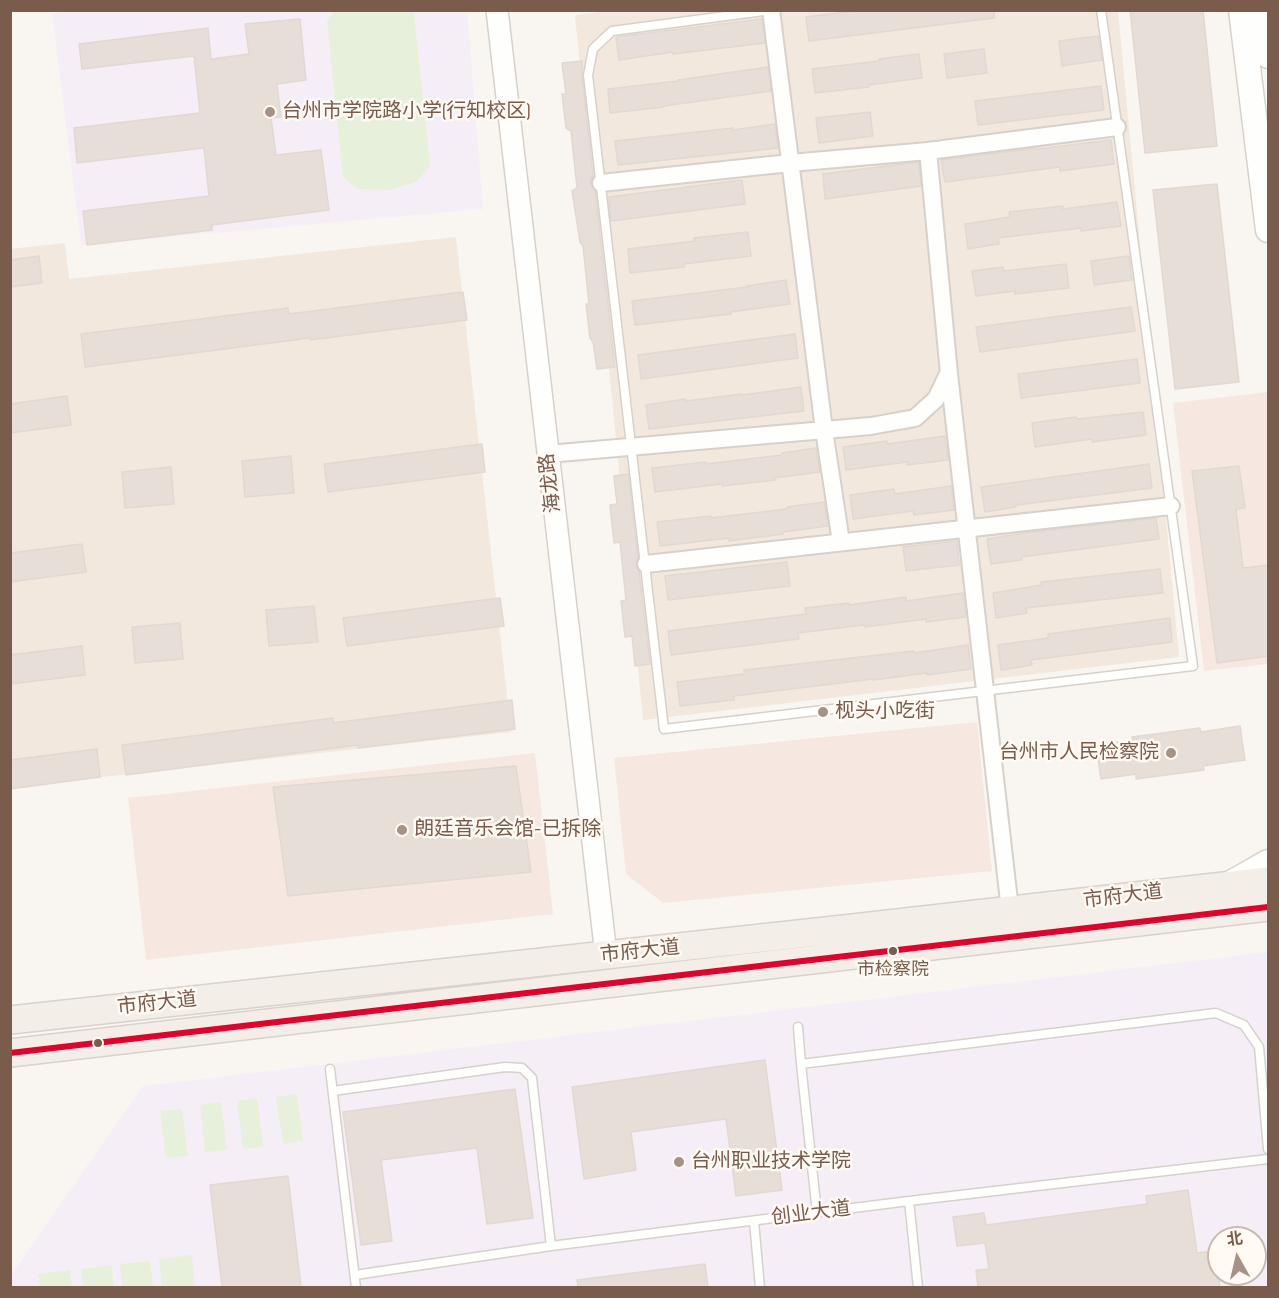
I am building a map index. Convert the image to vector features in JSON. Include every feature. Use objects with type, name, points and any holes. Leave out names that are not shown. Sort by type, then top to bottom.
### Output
[{"type":"main road","points":[[1241,10],[1269,230]]},
{"type":"main road","points":[[1263,10],[1269,56]]},
{"type":"main road","points":[[1227,885],[1269,862]]},
{"type":"main road","name":"市府大道","points":[[10,1020],[1269,880]]},
{"type":"main road","name":"市府大道","points":[[18,1054],[1261,911]]},
{"type":"main road","points":[[10,1005],[139,997],[176,1002]]},
{"type":"street","name":"海龙路","points":[[497,10],[606,955]]},
{"type":"street","points":[[771,10],[824,430],[841,542]]},
{"type":"street","points":[[601,183],[928,151],[1117,127]]},
{"type":"street","points":[[928,151],[949,374],[1010,910]]},
{"type":"street","points":[[548,453],[871,426],[915,418],[936,399],[949,374]]},
{"type":"street","points":[[646,564],[1171,506]]},
{"type":"lane","points":[[771,10],[612,31],[593,49],[588,75],[664,729],[1193,666],[1101,10]]},
{"type":"lane","points":[[801,1064],[1216,1013],[1244,1024],[1259,1047],[1269,1149]]},
{"type":"lane","points":[[798,1027],[817,1213]]},
{"type":"lane","points":[[333,1091],[505,1067],[522,1068],[532,1078],[550,1246]]},
{"type":"lane","points":[[330,1069],[356,1287]]},
{"type":"lane","name":"创业大道","points":[[355,1275],[550,1246],[1269,1159]]},
{"type":"lane","points":[[909,1201],[918,1287]]},
{"type":"lane","points":[[754,1221],[760,1287]]},
{"type":"shaded area","name":"台州市学院路小学(行知校区)","points":[[81,10],[467,11],[483,209],[81,245],[52,14]]},
{"type":"shaded area","points":[[619,10],[1118,11],[1179,657],[643,720],[575,15]]},
{"type":"shaded area","points":[[456,237],[511,732],[11,787],[10,249],[65,243],[69,279]]},
{"type":"shaded area","points":[[1268,392],[1268,664],[1204,671],[1173,403]]},
{"type":"shaded area","points":[[977,722],[992,871],[663,903],[626,874],[614,758]]},
{"type":"shaded area","points":[[535,753],[553,914],[146,960],[128,798]]},
{"type":"shaded area","name":"台州职业技术学院","points":[[1268,952],[1268,1287],[11,1288],[11,1275],[143,1086]]},
{"type":"green space","points":[[408,10],[414,14],[430,166],[416,182],[389,190],[358,189],[343,177],[327,21],[335,11]]},
{"type":"green space","points":[[297,1094],[303,1141],[283,1144],[276,1097]]},
{"type":"green space","points":[[257,1098],[263,1146],[243,1149],[237,1101]]},
{"type":"green space","points":[[221,1102],[227,1150],[205,1152],[200,1105]]},
{"type":"green space","points":[[182,1109],[188,1156],[166,1158],[160,1111]]},
{"type":"green space","points":[[192,1255],[195,1287],[162,1287],[159,1259]]},
{"type":"green space","points":[[150,1261],[153,1287],[122,1287],[120,1264]]},
{"type":"green space","points":[[112,1265],[114,1287],[83,1287],[81,1269]]},
{"type":"green space","points":[[70,1270],[72,1287],[40,1287],[38,1274]]},
{"type":"building","points":[[861,10],[994,10],[994,18],[809,41],[806,17]]},
{"type":"building","points":[[1130,10],[1203,10],[1217,146],[1145,153]]},
{"type":"building","points":[[300,19],[306,80],[277,84],[281,117],[271,118],[276,155],[321,150],[329,210],[212,225],[212,230],[87,245],[83,211],[209,196],[204,148],[77,163],[74,128],[200,113],[194,56],[82,69],[79,44],[208,28],[211,59],[249,54],[245,24]]},
{"type":"building","points":[[762,19],[765,43],[619,60],[616,37]]},
{"type":"building","points":[[1098,36],[1102,60],[1062,66],[1059,41]]},
{"type":"building","points":[[984,49],[987,73],[947,78],[944,54]]},
{"type":"building","points":[[919,54],[922,78],[815,93],[812,69]]},
{"type":"building","points":[[582,61],[593,176],[591,185],[595,191],[615,367],[597,369],[586,304],[589,304],[583,246],[580,242],[572,191],[577,188],[571,131],[566,128],[562,94],[566,94],[562,63]]},
{"type":"building","points":[[768,67],[771,91],[610,113],[608,89]]},
{"type":"building","points":[[1101,86],[1104,110],[978,125],[975,101]]},
{"type":"building","points":[[870,112],[873,136],[819,143],[816,118]]},
{"type":"building","points":[[775,124],[778,148],[618,165],[615,141]]},
{"type":"building","points":[[1111,140],[1114,164],[1060,171],[1060,167],[945,182],[941,160]]},
{"type":"building","points":[[919,162],[921,186],[825,199],[823,174]]},
{"type":"building","points":[[742,180],[745,204],[611,221],[609,197]]},
{"type":"building","points":[[1217,184],[1239,382],[1175,389],[1153,190]]},
{"type":"building","points":[[1117,202],[1121,226],[1081,231],[1081,228],[998,238],[999,244],[968,249],[965,224],[1010,217],[1009,212],[1063,206],[1063,209]]},
{"type":"building","points":[[748,232],[751,256],[630,273],[628,249]]},
{"type":"building","points":[[39,256],[42,283],[10,287],[10,260]]},
{"type":"building","points":[[1129,256],[1132,280],[1094,285],[1091,261]]},
{"type":"building","points":[[1066,264],[1069,288],[976,296],[972,271],[1003,267],[1004,271]]},
{"type":"building","points":[[786,280],[790,304],[731,312],[731,314],[635,325],[632,301]]},
{"type":"building","points":[[463,292],[467,320],[85,367],[81,334],[288,308],[289,314]]},
{"type":"building","points":[[1131,307],[1135,331],[980,352],[976,327]]},
{"type":"building","points":[[795,334],[798,358],[641,379],[638,355]]},
{"type":"building","points":[[1137,359],[1140,383],[1021,398],[1018,374]]},
{"type":"building","points":[[801,387],[804,411],[649,429],[646,405]]},
{"type":"building","points":[[67,396],[71,425],[10,433],[10,404]]},
{"type":"building","points":[[1143,412],[1146,435],[1092,442],[1092,439],[1035,447],[1032,423]]},
{"type":"building","points":[[945,436],[948,460],[907,465],[907,462],[846,470],[843,447]]},
{"type":"building","points":[[482,444],[485,472],[328,492],[324,464]]},
{"type":"building","points":[[816,448],[820,472],[775,478],[776,480],[655,492],[652,468],[782,455],[782,453]]},
{"type":"building","points":[[291,456],[294,493],[245,497],[242,461]]},
{"type":"building","points":[[1149,464],[1152,488],[1016,505],[1016,507],[985,512],[981,487]]},
{"type":"building","points":[[1239,466],[1245,508],[1236,509],[1243,568],[1269,565],[1269,656],[1217,663],[1192,471]]},
{"type":"building","points":[[171,467],[174,504],[125,508],[122,472]]},
{"type":"building","points":[[628,474],[638,558],[636,566],[639,572],[650,664],[635,666],[632,636],[625,637],[621,601],[626,600],[620,542],[614,543],[610,505],[617,504],[614,476]]},
{"type":"building","points":[[951,486],[954,510],[914,515],[913,511],[853,519],[850,495],[894,489],[895,494]]},
{"type":"building","points":[[824,502],[828,526],[729,541],[729,538],[660,546],[657,522],[787,509],[787,507]]},
{"type":"building","points":[[1156,518],[1159,539],[1021,557],[1022,560],[991,564],[987,539]]},
{"type":"building","points":[[957,541],[959,565],[906,571],[903,547]]},
{"type":"building","points":[[82,544],[86,572],[10,582],[10,553]]},
{"type":"building","points":[[787,562],[790,586],[668,600],[665,576]]},
{"type":"building","points":[[1160,569],[1163,593],[1026,608],[1027,613],[996,618],[993,593],[1042,585],[1041,582]]},
{"type":"building","points":[[963,593],[966,617],[926,622],[926,619],[798,633],[799,639],[671,655],[668,631],[806,614],[805,608],[906,597],[906,601]]},
{"type":"building","points":[[500,598],[504,626],[347,646],[343,618]]},
{"type":"building","points":[[314,606],[318,642],[269,646],[266,610]]},
{"type":"building","points":[[1170,618],[1172,642],[1031,660],[1032,665],[1001,670],[998,645],[1048,638],[1048,634]]},
{"type":"building","points":[[180,623],[183,659],[135,663],[132,627]]},
{"type":"building","points":[[968,645],[971,669],[734,696],[734,700],[680,706],[677,682],[744,674],[744,670],[914,651],[914,653]]},
{"type":"building","points":[[82,646],[85,675],[10,684],[10,655]]},
{"type":"building","points":[[512,700],[515,729],[358,748],[358,745],[126,775],[122,745],[333,718],[333,723]]},
{"type":"building","name":"台州市人民检察院","points":[[1240,726],[1245,760],[1203,766],[1204,770],[1136,779],[1136,774],[1101,779],[1096,745],[1133,740],[1132,737],[1200,728],[1201,732]]},
{"type":"building","points":[[97,749],[100,777],[10,789],[10,760]]},
{"type":"building","name":"朗廷音乐会馆-已拆除","points":[[516,766],[531,872],[288,896],[273,787]]},
{"type":"building","points":[[765,1060],[782,1190],[736,1196],[726,1119],[631,1132],[636,1170],[584,1179],[572,1087]]},
{"type":"building","points":[[515,1089],[533,1218],[487,1224],[477,1148],[381,1160],[392,1241],[361,1245],[343,1112]]},
{"type":"building","points":[[288,1176],[301,1287],[222,1287],[210,1185]]},
{"type":"building","points":[[1188,1190],[1197,1253],[1207,1252],[1207,1286],[1220,1287],[978,1287],[976,1270],[989,1269],[985,1243],[957,1246],[953,1217],[984,1213],[986,1225],[1147,1204],[1146,1196]]},
{"type":"building","points":[[705,1264],[708,1287],[578,1287],[577,1280]]},
{"type":"transit line","points":[[10,1053],[1268,907]]},
{"type":"place","name":"台州市学院路小学(行知校区)","points":[[270,112]]},
{"type":"place","name":"枧头小吃街","points":[[823,712]]},
{"type":"place","name":"台州市人民检察院","points":[[1171,753]]},
{"type":"place","name":"朗廷音乐会馆-已拆除","points":[[402,830]]},
{"type":"place","name":"市检察院","points":[[893,951]]},
{"type":"place","name":"台州职业技术学院","points":[[679,1162]]}]
